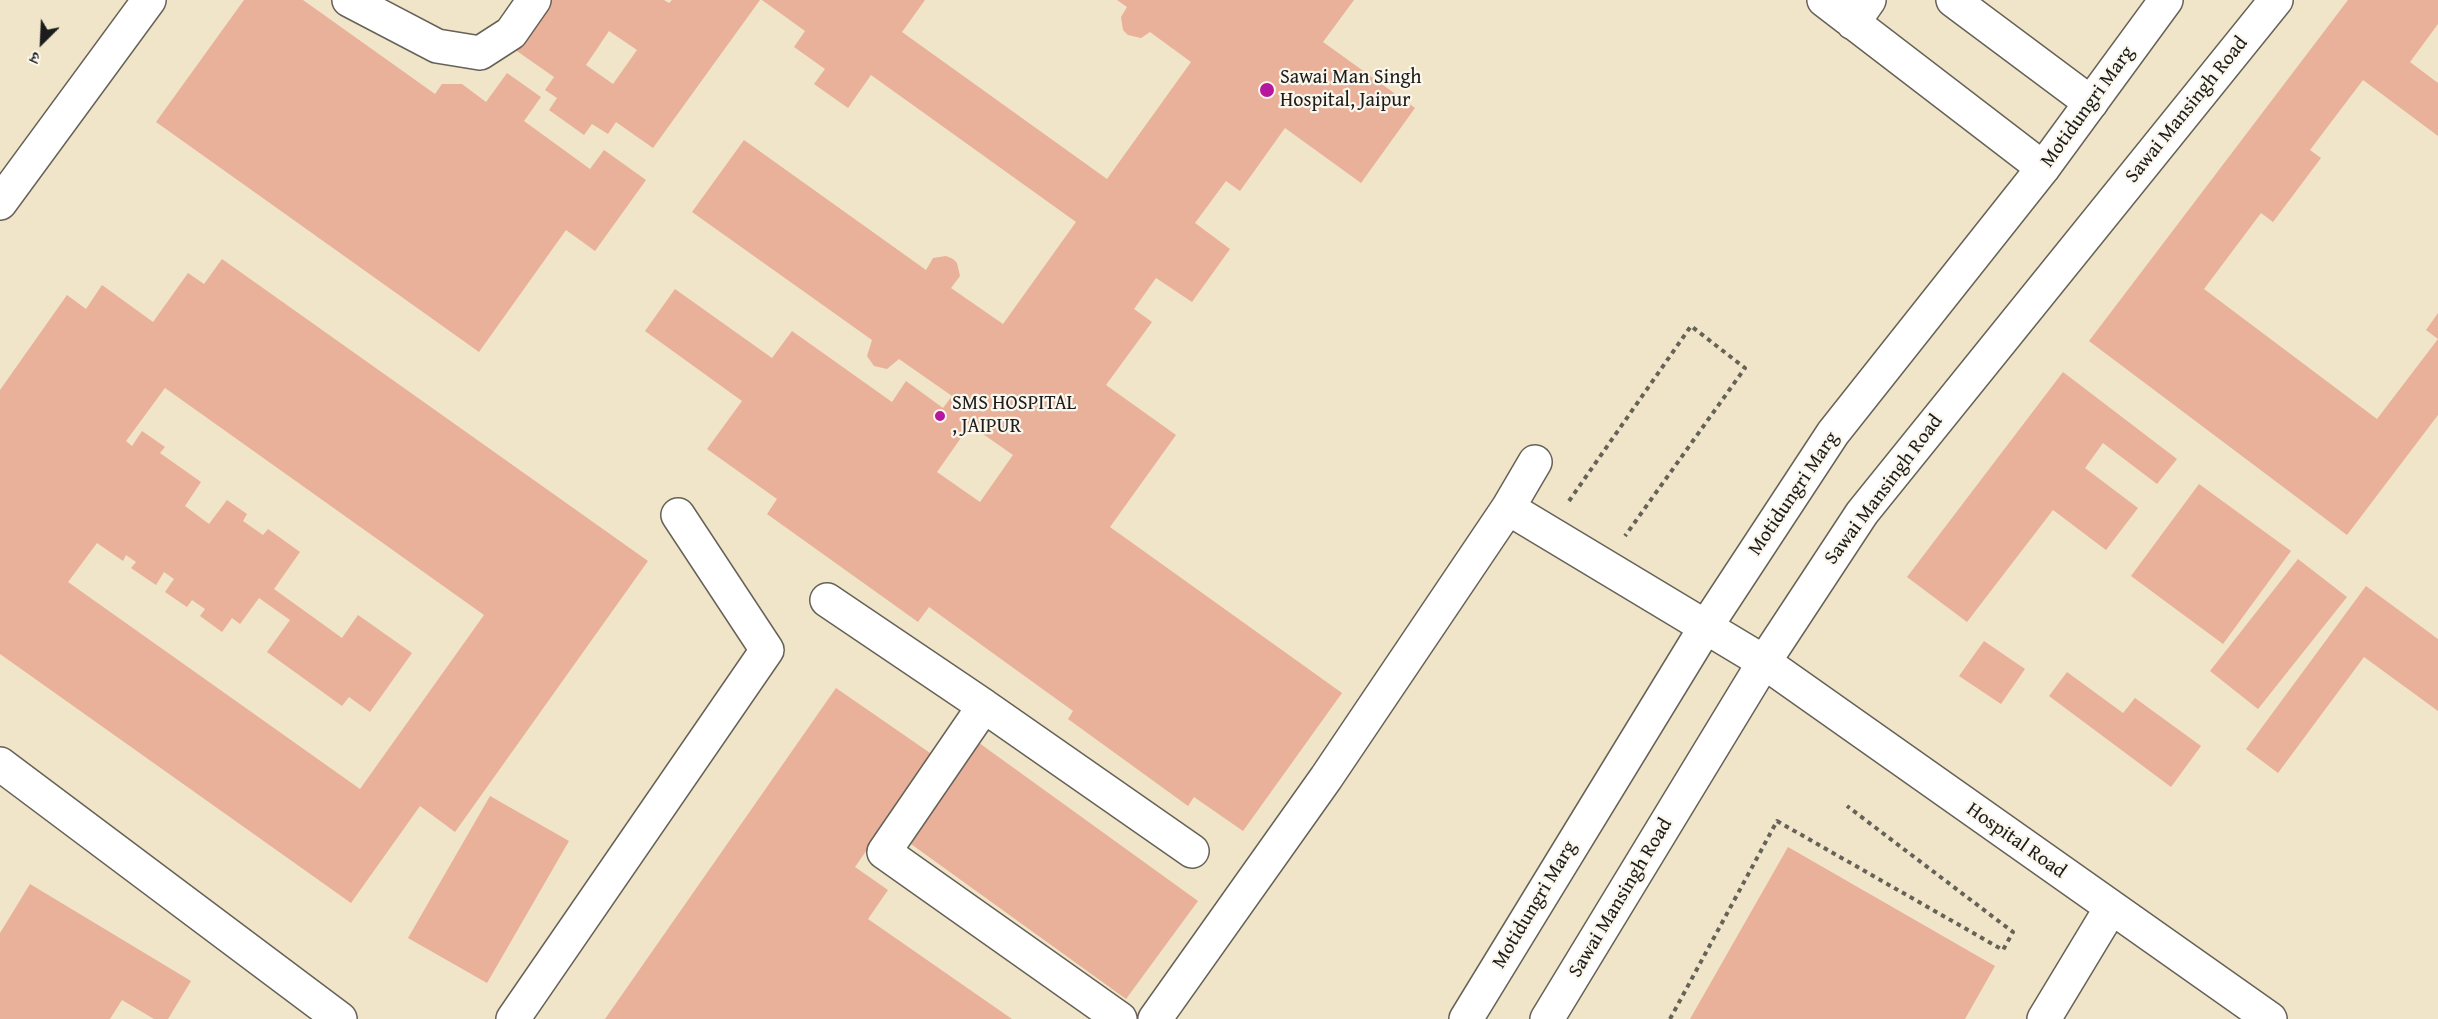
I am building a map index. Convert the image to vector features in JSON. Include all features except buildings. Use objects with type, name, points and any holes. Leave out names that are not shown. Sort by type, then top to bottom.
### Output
[{"type":"main road","points":[[0,203],[149,0]]},
{"type":"main road","points":[[349,0],[437,46],[480,53],[511,33],[534,0]]},
{"type":"main road","points":[[1824,0],[1861,12],[2043,168]]},
{"type":"main road","points":[[1953,0],[2091,103]]},
{"type":"main road","name":"Motidungri Marg","points":[[1466,1019],[1705,628],[1833,434],[2043,168],[2166,0]]},
{"type":"main road","name":"Sawai Mansingh Road","points":[[1547,1019],[1764,662],[1862,513],[2276,0]]},
{"type":"main road","points":[[1155,1019],[1326,778],[1508,508],[1535,462]]},
{"type":"main road","name":"Hospital Road","points":[[1508,508],[1764,662],[2270,1019]]},
{"type":"main road","points":[[513,1019],[767,650],[678,515]]},
{"type":"main road","points":[[827,600],[1192,851]]},
{"type":"main road","points":[[984,706],[884,852],[1120,1019]]},
{"type":"main road","points":[[0,764],[340,1019]]},
{"type":"main road","points":[[2044,1019],[2111,908]]},
{"type":"path","points":[[1548,532],[1691,326],[1745,368],[1622,539]]},
{"type":"path","points":[[1670,1019],[1777,821],[2003,950],[2013,932],[1847,806]]},
{"type":"place","name":"Sawai Man Singh Hospital, Jaipur","points":[[1267,90]]},
{"type":"place","name":"SMS HOSPITAL , JAIPUR","points":[[940,416]]}]
